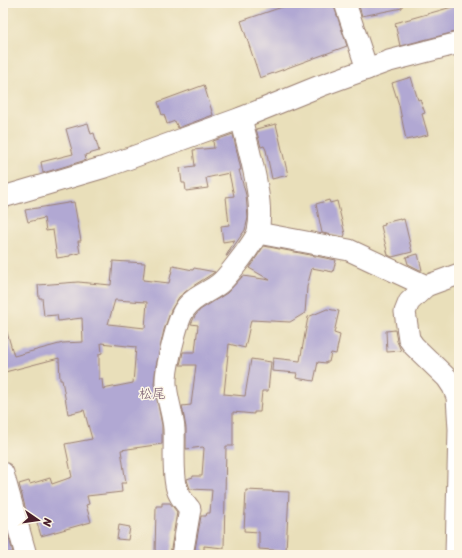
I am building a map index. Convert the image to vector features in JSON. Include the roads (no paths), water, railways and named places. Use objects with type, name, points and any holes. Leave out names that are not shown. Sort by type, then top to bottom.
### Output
[{"type":"street","points":[[345,3],[367,69]]},
{"type":"street","points":[[3,197],[104,167],[241,118],[320,86],[389,61],[459,43]]},
{"type":"street","points":[[182,555],[190,509],[179,494],[175,480],[174,428],[166,384],[168,368],[174,342],[185,309],[192,302],[220,284],[233,270],[258,233],[260,219],[258,195],[241,118]]},
{"type":"street","points":[[258,233],[349,250],[426,286]]},
{"type":"street","points":[[456,555],[459,429],[457,397],[447,378],[414,346],[409,339],[405,312],[409,302],[426,286],[459,274]]},
{"type":"street","points":[[3,473],[26,555]]},
{"type":"district","name":"松尾","points":[[152,393]]}]
